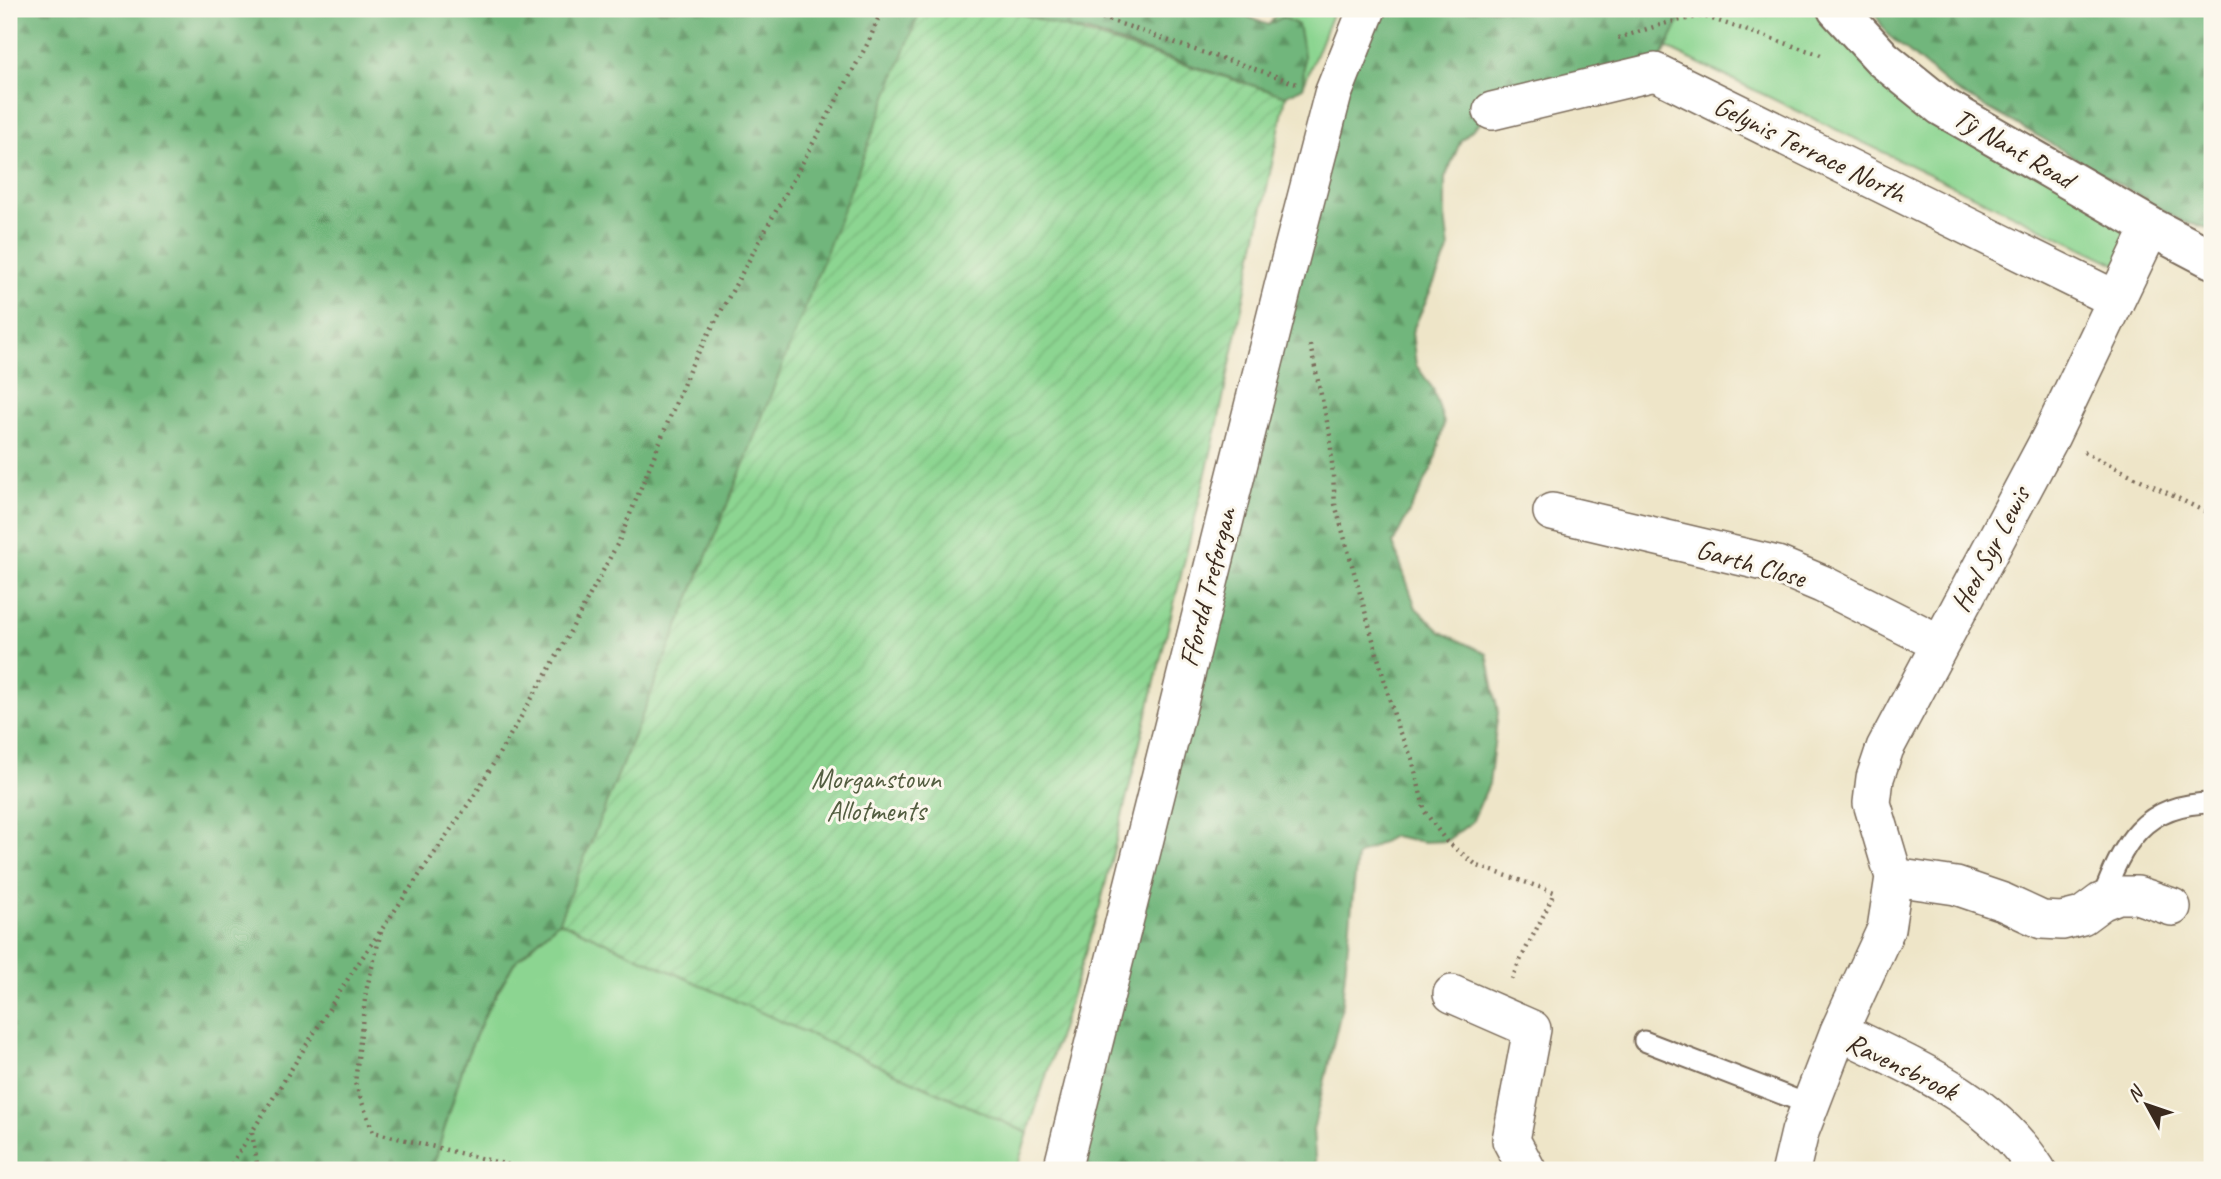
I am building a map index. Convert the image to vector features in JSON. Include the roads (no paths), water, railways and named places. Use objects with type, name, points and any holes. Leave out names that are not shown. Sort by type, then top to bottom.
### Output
[{"type":"main road","name":"Tŷ Nant Road","points":[[1837,9],[1884,59],[1941,106],[2151,227],[2212,259]]},
{"type":"street","name":"Ffordd Treforgan","points":[[1062,1170],[1333,94],[1367,9]]},
{"type":"street","name":"Gelynis Terrace North","points":[[1492,111],[1655,72],[2115,299]]},
{"type":"street","name":"Heol Syr Lewis","points":[[1839,1031],[1886,929],[1894,877],[1872,803],[1875,778],[1885,748],[2051,436],[2151,227]]},
{"type":"street","name":"Garth Close","points":[[1552,512],[1777,565],[1822,584],[1939,643]]},
{"type":"street","points":[[1894,877],[1956,887],[2003,902],[2042,920],[2062,921],[2082,916],[2101,902],[2118,895],[2137,895],[2172,907]]},
{"type":"street","points":[[1452,995],[1532,1029],[1511,1140],[1527,1170]]},
{"type":"street","name":"Ravensbrook","points":[[1791,1170],[1800,1132],[1839,1031],[1937,1078],[1964,1095],[1994,1119],[2024,1151],[2037,1170]]},
{"type":"lane","points":[[2101,902],[2114,866],[2143,824],[2170,810],[2192,803],[2212,803]]},
{"type":"lane","points":[[1644,1041],[1810,1105]]},
{"type":"park label","name":"Morganstown Allotments","points":[[876,794]]}]
